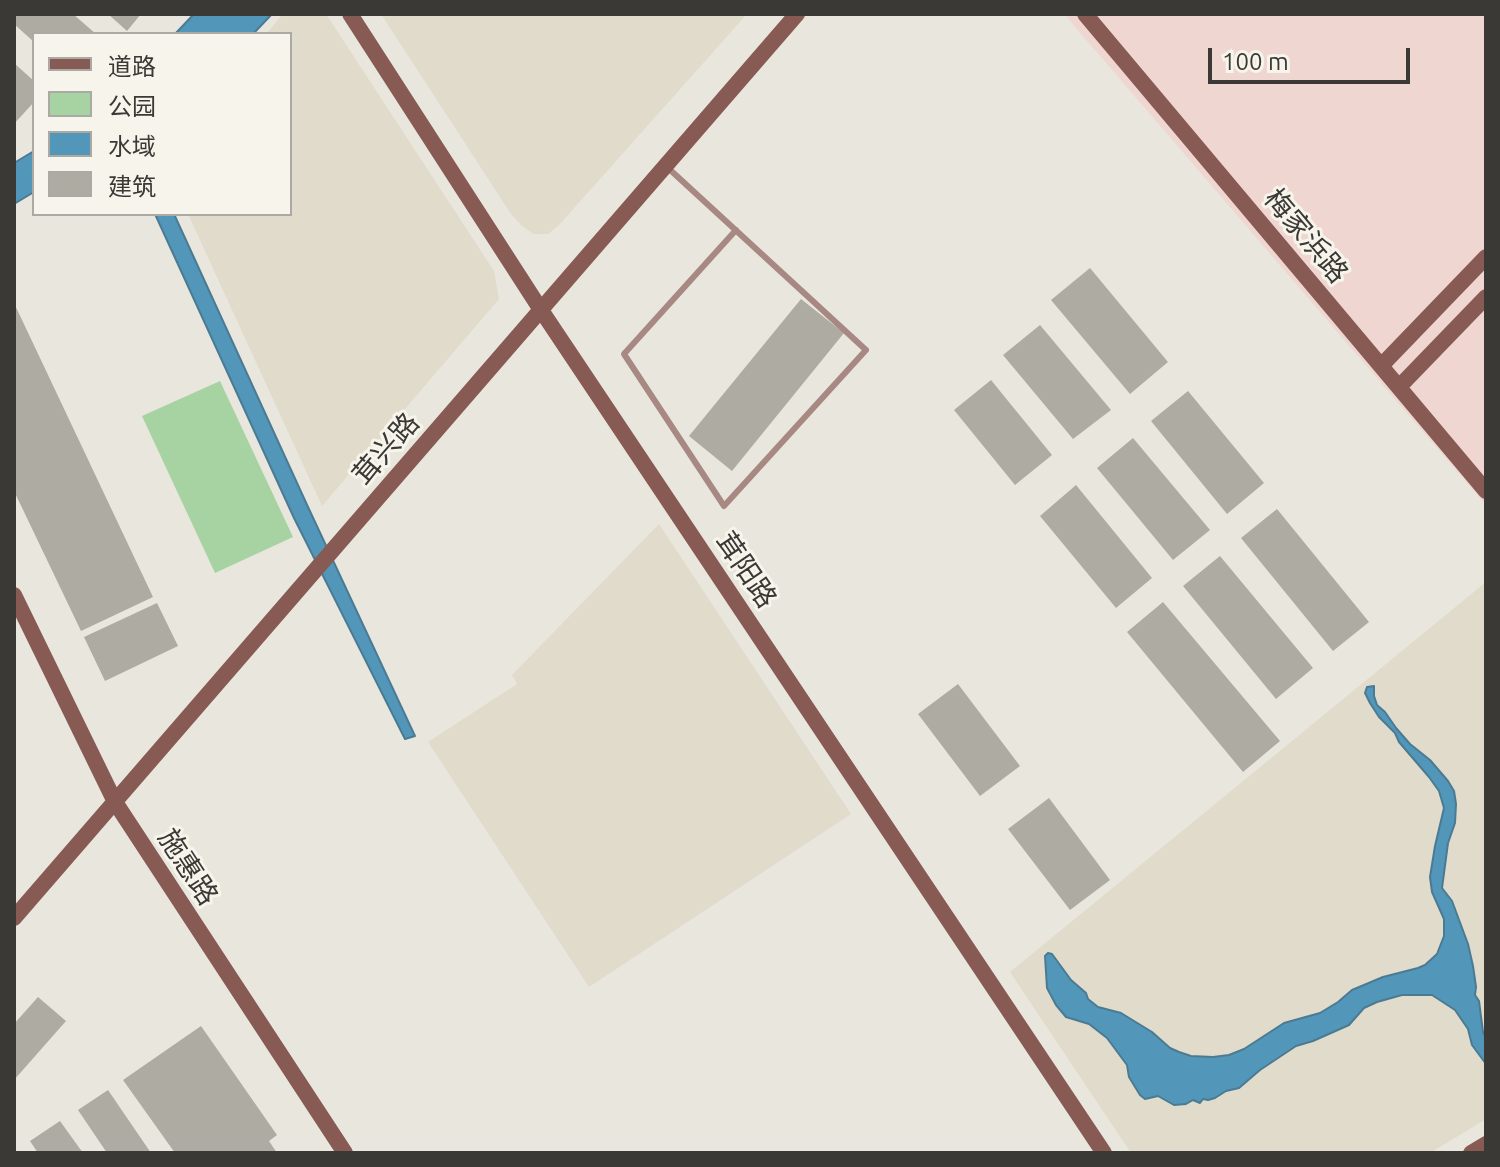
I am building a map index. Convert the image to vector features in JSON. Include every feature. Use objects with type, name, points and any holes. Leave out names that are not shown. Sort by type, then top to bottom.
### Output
[{"type":"main road","name":"茸阳路","points":[[350,14],[541,310],[1104,1153]]},
{"type":"main road","name":"茸兴路","points":[[14,918],[797,14]]},
{"type":"main road","name":"梅家浜路","points":[[1085,14],[1486,491]]},
{"type":"main road","points":[[1381,366],[1486,257]]},
{"type":"main road","points":[[1399,387],[1486,297]]},
{"type":"main road","name":"施惠路","points":[[14,595],[115,802],[345,1153]]},
{"type":"main road","points":[[1471,1153],[1486,1144]]},
{"type":"lane","points":[[666,165],[866,350],[724,506],[624,354],[736,230]]},
{"type":"shaded area","points":[[283,14],[326,14],[494,271],[499,299],[322,506],[189,216],[292,216],[292,32],[268,32]]},
{"type":"shaded area","points":[[381,14],[747,14],[559,225],[548,234],[534,234],[511,214]]},
{"type":"shaded area","points":[[1064,14],[1486,14],[1486,505]]},
{"type":"shaded area","points":[[659,524],[851,814],[589,987],[428,742],[517,684],[512,675]]},
{"type":"shaded area","points":[[1486,582],[1486,1119],[1430,1153],[1131,1153],[1010,972]]},
{"type":"green space","points":[[220,381],[293,537],[215,573],[142,416]]},
{"type":"water","points":[[194,14],[272,14],[255,32],[177,32]]},
{"type":"water","points":[[32,152],[32,193],[14,204],[14,163]]},
{"type":"water","points":[[156,216],[175,216],[415,736],[405,739],[294,518]]},
{"type":"water","points":[[1374,686],[1377,705],[1410,744],[1430,760],[1454,791],[1455,823],[1448,843],[1442,888],[1452,901],[1468,944],[1475,995],[1486,1038],[1486,1064],[1472,1045],[1468,1029],[1455,1010],[1432,995],[1402,995],[1364,1008],[1349,1025],[1296,1046],[1239,1088],[1215,1098],[1203,1099],[1200,1103],[1193,1100],[1174,1105],[1158,1096],[1145,1099],[1129,1077],[1127,1065],[1107,1038],[1089,1024],[1066,1017],[1056,1005],[1047,988],[1045,956],[1048,953],[1098,1007],[1121,1013],[1179,1052],[1213,1057],[1244,1049],[1284,1023],[1320,1013],[1352,990],[1383,977],[1418,968],[1437,954],[1444,936],[1444,919],[1432,892],[1430,877],[1444,808],[1439,791],[1370,703],[1365,693],[1367,687]]},
{"type":"building","points":[[14,14],[73,14],[94,32],[32,32],[32,40],[14,24]]},
{"type":"building","points":[[108,14],[141,14],[127,31]]},
{"type":"building","points":[[14,63],[32,79],[32,104],[14,124]]},
{"type":"building","points":[[1090,268],[1168,362],[1130,394],[1051,300]]},
{"type":"building","points":[[801,299],[844,333],[732,471],[689,436]]},
{"type":"building","points":[[14,303],[153,597],[81,631],[14,491]]},
{"type":"building","points":[[1040,325],[1111,410],[1073,439],[1003,355]]},
{"type":"building","points":[[991,380],[1052,455],[1015,485],[954,410]]},
{"type":"building","points":[[1188,391],[1264,483],[1227,514],[1151,421]]},
{"type":"building","points":[[1133,438],[1210,530],[1173,560],[1097,468]]},
{"type":"building","points":[[1076,485],[1152,578],[1116,608],[1040,516]]},
{"type":"building","points":[[1277,509],[1369,622],[1333,651],[1241,538]]},
{"type":"building","points":[[1220,556],[1313,668],[1276,699],[1183,586]]},
{"type":"building","points":[[1163,602],[1280,741],[1243,772],[1127,632]]},
{"type":"building","points":[[157,603],[178,646],[105,681],[84,637]]},
{"type":"building","points":[[958,684],[1020,766],[980,796],[918,714]]},
{"type":"building","points":[[1049,798],[1110,880],[1070,910],[1008,829]]},
{"type":"building","points":[[38,997],[66,1021],[14,1080],[14,1024]]},
{"type":"building","points":[[201,1026],[277,1135],[269,1141],[277,1153],[175,1153],[123,1080]]},
{"type":"building","points":[[108,1090],[151,1153],[107,1153],[78,1110]]},
{"type":"building","points":[[60,1121],[83,1153],[38,1153],[30,1141]]}]
